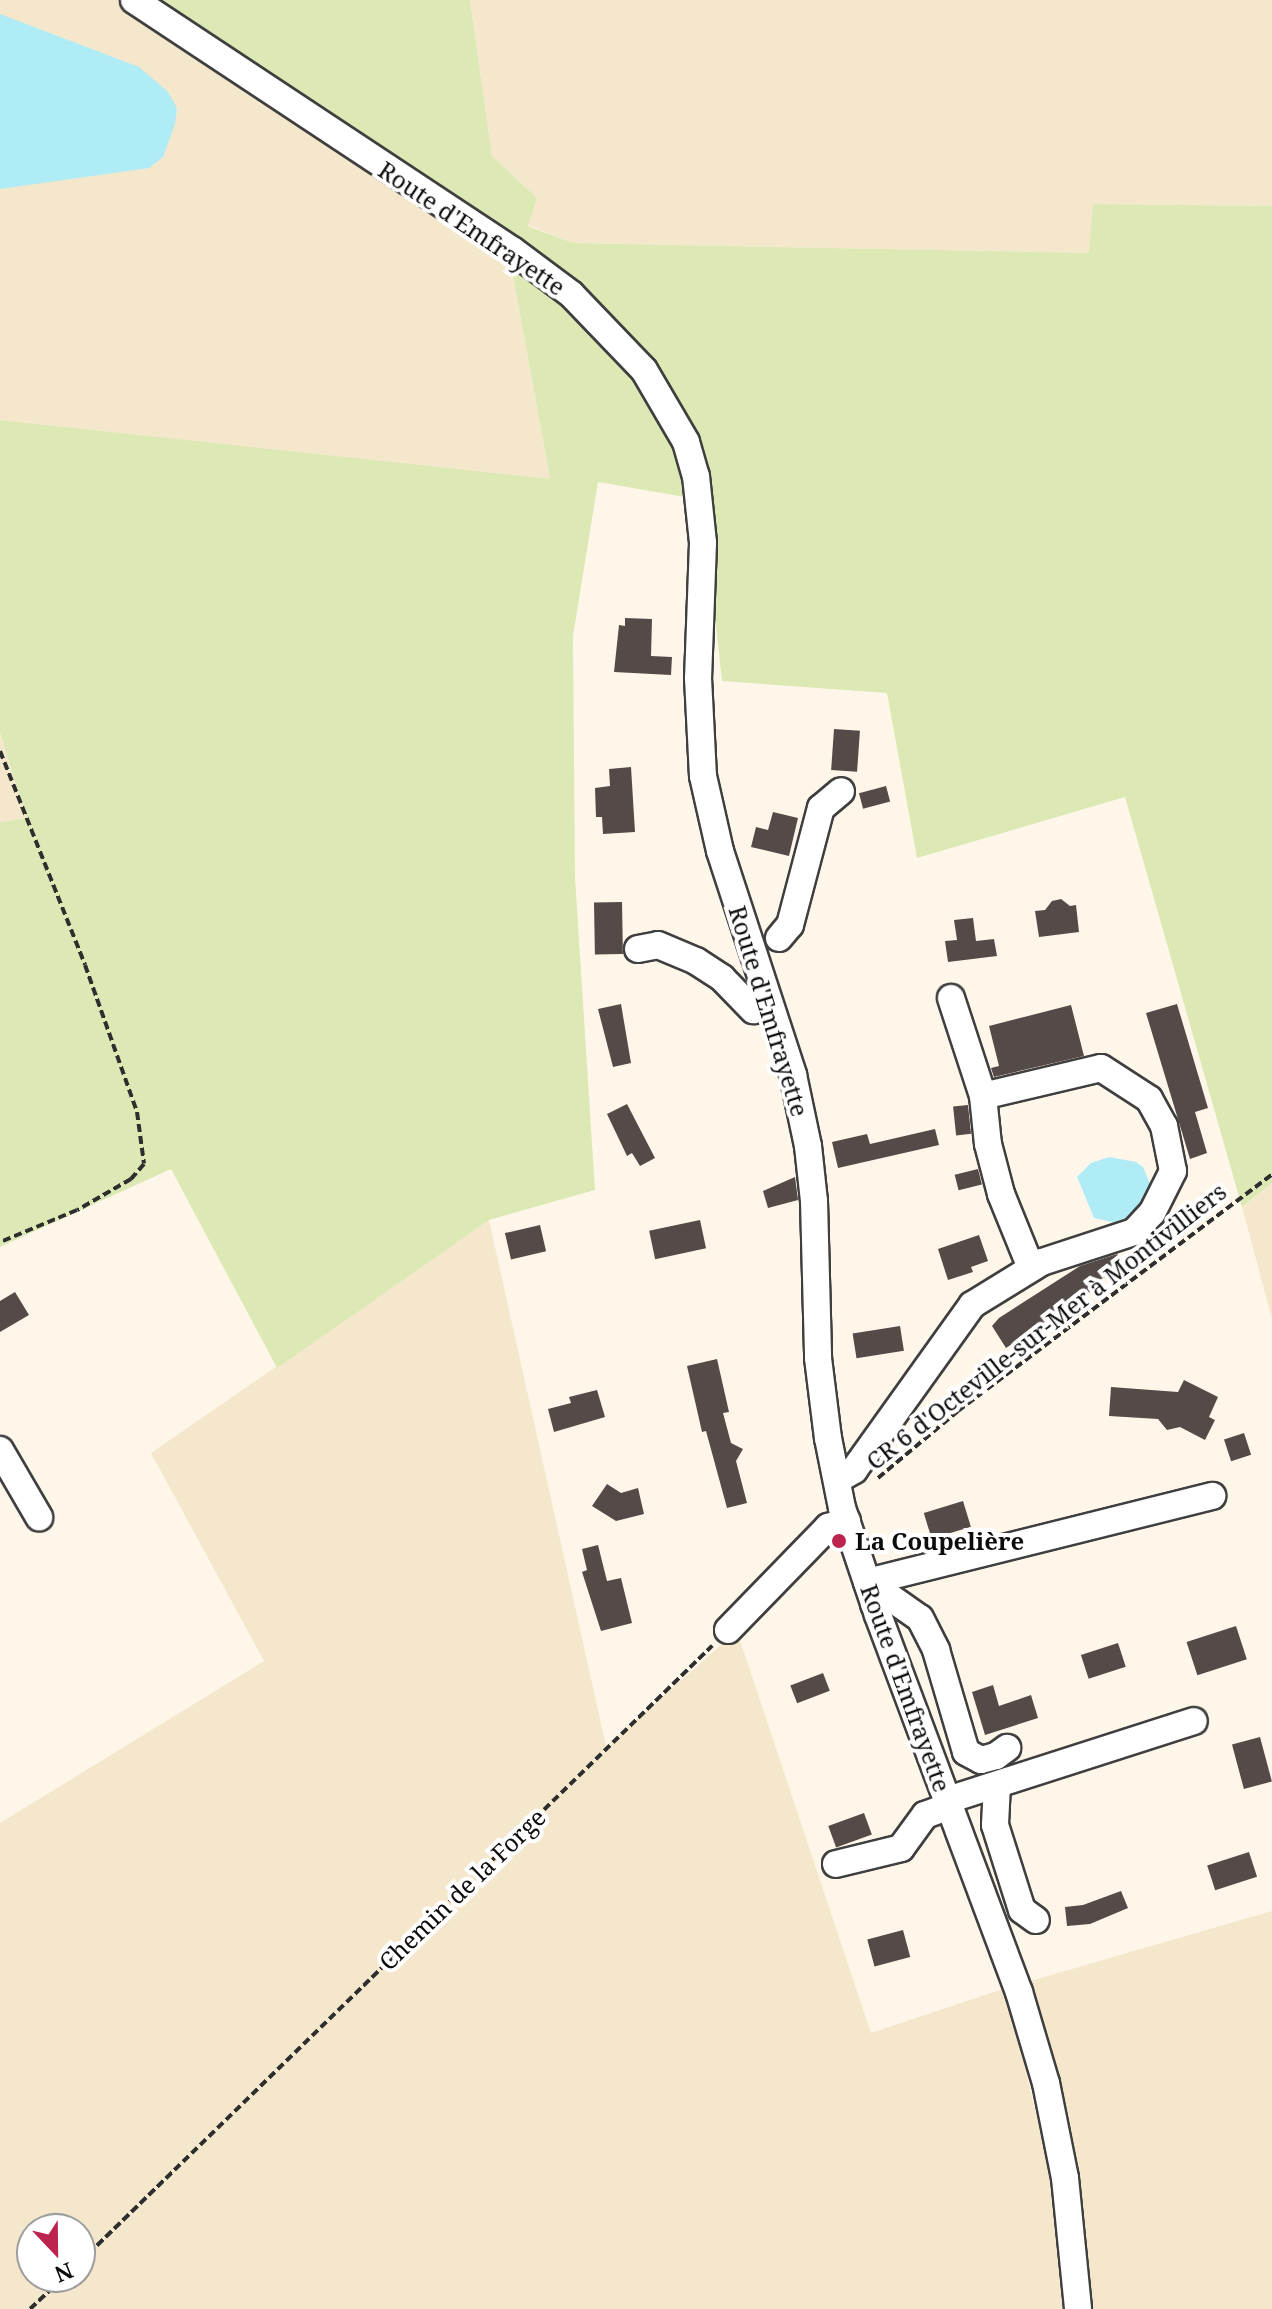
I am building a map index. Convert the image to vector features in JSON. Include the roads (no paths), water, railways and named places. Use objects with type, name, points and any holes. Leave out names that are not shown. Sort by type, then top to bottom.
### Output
[{"type":"street","name":"Route d'Emfrayette","points":[[134,0],[512,250],[571,294],[644,370],[686,442],[696,476],[703,543],[698,678],[703,776],[720,851],[793,1075],[808,1146],[814,1201],[818,1358],[837,1480],[871,1593],[1019,1992],[1046,2083],[1065,2178],[1078,2309]]},
{"type":"street","points":[[779,938],[790,925],[821,808],[841,791]]},
{"type":"street","points":[[638,949],[658,945],[696,961],[722,978],[753,1010]]},
{"type":"street","points":[[951,998],[983,1096],[988,1144],[1001,1194],[1031,1268]]},
{"type":"street","points":[[837,1480],[854,1470],[972,1305],[1031,1268],[1094,1242],[1134,1232],[1152,1213],[1166,1190],[1173,1171],[1172,1153],[1164,1126],[1149,1099],[1101,1068],[983,1096]]},
{"type":"street","points":[[0,1450],[39,1517]]},
{"type":"street","points":[[871,1593],[1212,1496]]},
{"type":"street","points":[[728,1630],[828,1527],[847,1521]]},
{"type":"street","points":[[871,1593],[891,1598],[920,1618],[936,1650],[966,1752],[981,1760],[996,1756],[1007,1748]]},
{"type":"street","points":[[836,1864],[901,1848],[925,1815],[949,1803],[1194,1721]]},
{"type":"street","points":[[997,1785],[995,1825],[1022,1910],[1036,1920]]},
{"type":"water","points":[[0,14],[139,67],[168,92],[177,108],[175,124],[163,157],[149,168],[0,189]]},
{"type":"water","points":[[1109,1157],[1136,1162],[1143,1167],[1150,1184],[1139,1214],[1120,1224],[1094,1218],[1077,1177],[1091,1163]]},
{"type":"place","name":"La Coupelière","points":[[839,1541]]}]
